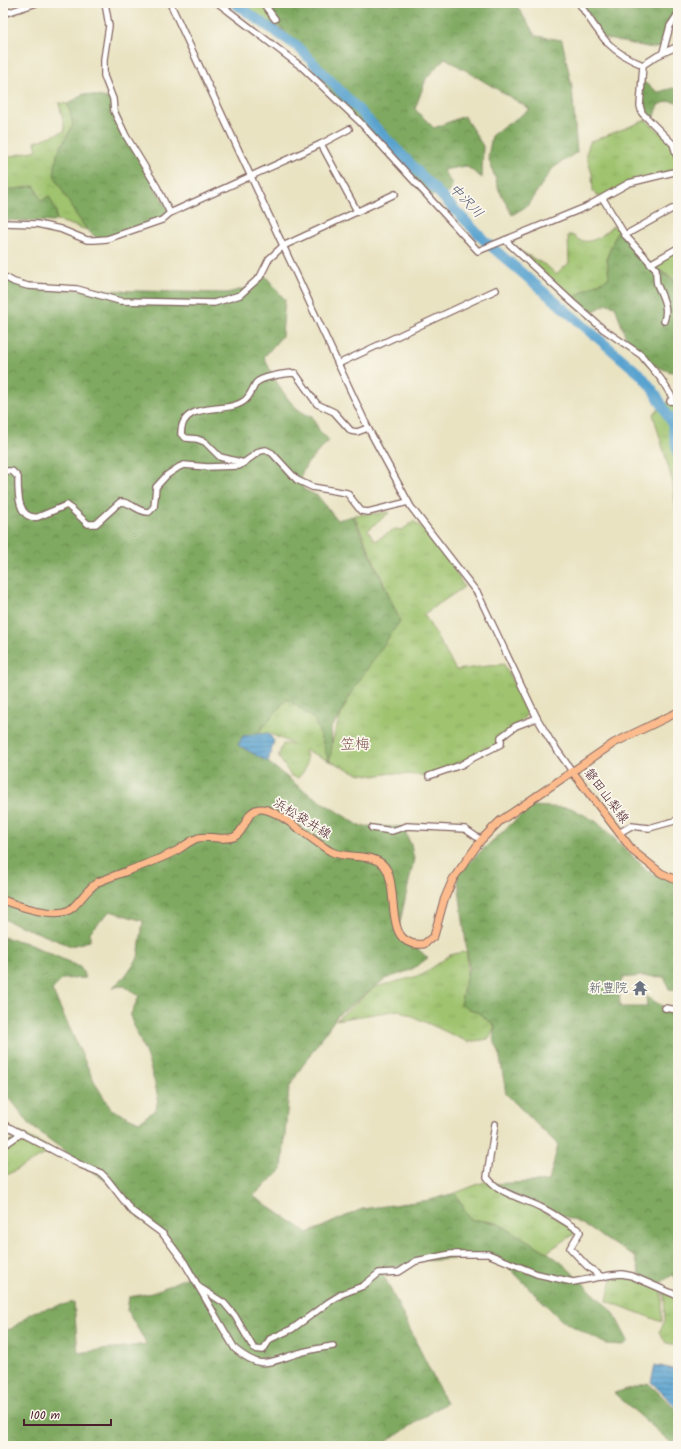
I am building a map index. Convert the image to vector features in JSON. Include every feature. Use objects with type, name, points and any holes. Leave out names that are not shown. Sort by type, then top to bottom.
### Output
[{"type":"main road","name":"磐田山梨線","points":[[678,712],[614,743],[572,771],[633,851],[660,873],[678,881]]},
{"type":"main road","name":"浜松袋井線","points":[[3,900],[50,912],[64,913],[71,908],[87,889],[98,882],[176,852],[199,838],[232,837],[239,834],[252,813],[256,810],[263,809],[280,817],[335,853],[367,857],[383,864],[388,871],[390,879],[396,924],[401,937],[411,944],[424,944],[434,936],[444,900],[453,879],[480,840],[500,821],[572,771]]},
{"type":"street","points":[[3,14],[37,3]]},
{"type":"street","points":[[105,3],[109,26],[104,59],[104,76],[113,99],[114,111],[126,136],[157,187],[170,213]]},
{"type":"street","points":[[170,3],[368,428],[408,502],[423,525],[478,594],[537,718],[550,740],[572,771]]},
{"type":"street","points":[[218,3],[303,68],[359,121],[478,251],[603,199],[629,183],[678,171]]},
{"type":"street","points":[[263,3],[275,19]]},
{"type":"street","points":[[579,3],[603,38],[612,48],[625,58],[643,65]]},
{"type":"street","points":[[663,52],[670,26],[678,14]]},
{"type":"street","points":[[643,65],[663,52],[678,46]]},
{"type":"street","points":[[643,65],[640,106],[642,113],[673,144],[678,160]]},
{"type":"street","points":[[3,223],[37,224],[60,229],[87,240],[107,239],[162,220],[170,213],[320,144],[349,129]]},
{"type":"street","points":[[320,144],[356,211]]},
{"type":"street","points":[[3,276],[14,282],[28,286],[77,289],[120,301],[214,303],[240,295],[260,277],[269,259],[283,246],[395,194]]},
{"type":"street","points":[[603,199],[625,235],[656,269],[657,283],[664,298],[666,314],[664,321]]},
{"type":"street","points":[[625,235],[678,207]]},
{"type":"street","points":[[504,241],[603,329],[640,355],[661,379],[674,400]]},
{"type":"street","points":[[650,264],[678,248]]},
{"type":"street","points":[[338,364],[496,290]]},
{"type":"street","points":[[245,464],[220,457],[205,442],[197,439],[186,438],[181,434],[181,429],[186,420],[196,411],[225,408],[244,401],[257,382],[269,377],[295,373],[317,404],[334,412],[351,431],[357,432],[368,428]]},
{"type":"street","points":[[3,471],[12,471],[18,477],[18,494],[22,511],[25,514],[34,518],[67,504],[88,524],[92,525],[96,524],[120,502],[128,503],[141,512],[149,512],[154,507],[156,487],[167,476],[184,465],[207,467],[239,466],[245,464],[256,453],[266,450],[272,453],[297,480],[312,487],[347,493],[361,511],[368,512],[408,502]]},
{"type":"street","points":[[429,776],[461,765],[501,744],[501,737],[516,726],[537,718]]},
{"type":"street","points":[[619,833],[631,826],[649,828],[678,820]]},
{"type":"street","points":[[372,828],[392,831],[407,826],[465,829],[480,840]]},
{"type":"street","points":[[665,1008],[678,1010]]},
{"type":"street","points":[[3,1124],[81,1165],[100,1173],[107,1179],[132,1211],[166,1238],[184,1262],[219,1325],[235,1349],[245,1357],[261,1363],[270,1364],[307,1350],[333,1346]]},
{"type":"street","points":[[495,1124],[487,1177],[492,1184],[502,1191],[541,1208],[577,1229],[580,1232],[570,1248],[587,1266],[602,1277]]},
{"type":"street","points":[[3,1146],[22,1133]]},
{"type":"street","points":[[199,1287],[224,1303],[235,1316],[254,1349],[263,1350],[270,1339],[292,1329],[342,1294],[363,1286],[382,1272],[399,1272],[416,1261],[450,1254],[488,1254],[537,1274],[573,1282],[622,1274],[632,1276],[678,1296]]},
{"type":"green space","points":[[242,3],[263,3],[284,31],[261,17]]},
{"type":"green space","points":[[263,3],[515,3],[536,36],[562,40],[572,87],[577,152],[553,168],[527,206],[512,215],[499,190],[488,157],[492,135],[530,109],[445,58],[426,79],[415,109],[434,128],[464,116],[483,146],[482,178],[466,166],[443,170],[452,184],[450,192],[426,197],[337,100]]},
{"type":"green space","points":[[582,3],[678,3],[678,14],[674,17],[665,46],[652,48],[603,38]]},
{"type":"green space","points":[[642,81],[658,92],[673,88],[678,90],[678,102],[670,101],[658,105],[655,117],[651,119],[643,116]]},
{"type":"green space","points":[[84,94],[113,99],[123,129],[170,213],[158,222],[99,240],[87,230],[73,210],[54,175],[57,154],[73,125],[68,104]]},
{"type":"green space","points":[[59,103],[68,104],[73,125],[57,154],[55,175],[73,210],[87,230],[56,220],[56,211],[48,196],[41,202],[35,186],[3,191],[3,158],[37,150],[35,142],[65,131]]},
{"type":"green space","points":[[646,120],[670,141],[676,153],[678,171],[638,180],[603,199],[593,192],[592,174],[586,154],[590,142]]},
{"type":"green space","points":[[35,186],[41,201],[49,196],[56,211],[56,220],[53,222],[3,220],[3,191]]},
{"type":"green space","points":[[613,226],[619,227],[607,257],[609,278],[583,291],[573,299],[522,252],[547,266],[556,274],[569,263],[568,235],[572,235],[582,241],[591,241],[599,237]]},
{"type":"green space","points":[[619,227],[650,264],[678,284],[678,371],[671,372],[647,363],[634,343],[626,338],[615,306],[607,304],[590,313],[573,299],[583,291],[609,278],[607,257]]},
{"type":"green space","points":[[678,249],[678,282],[650,264]]},
{"type":"green space","points":[[263,273],[285,300],[282,336],[264,357],[277,383],[290,401],[296,408],[312,416],[319,430],[329,440],[307,464],[301,475],[303,489],[318,496],[337,520],[353,516],[400,621],[351,693],[339,718],[331,727],[332,747],[329,762],[315,720],[287,699],[256,735],[243,736],[238,745],[268,762],[303,790],[360,826],[403,827],[411,845],[414,859],[398,931],[428,958],[411,970],[385,979],[337,1016],[289,1088],[282,1170],[253,1196],[308,1233],[362,1209],[430,1200],[455,1193],[470,1219],[497,1223],[547,1252],[562,1263],[613,1312],[628,1341],[624,1345],[606,1344],[561,1320],[498,1257],[416,1261],[382,1272],[446,1403],[380,1446],[3,1446],[3,1330],[11,1329],[33,1312],[74,1302],[78,1353],[147,1344],[127,1311],[129,1297],[152,1293],[192,1275],[161,1233],[137,1216],[114,1187],[31,1126],[12,1101],[3,1096],[3,937],[27,943],[80,967],[86,978],[63,979],[52,990],[95,1083],[111,1109],[139,1122],[156,1109],[158,1098],[147,1057],[130,1016],[139,996],[124,986],[113,987],[125,976],[138,958],[143,921],[110,911],[90,932],[90,941],[71,946],[3,919],[3,277],[14,282],[60,289],[227,293],[251,287]]},
{"type":"green space","points":[[678,394],[678,526],[673,483],[653,414]]},
{"type":"green space","points":[[390,512],[368,530],[375,541],[395,529],[402,530],[414,521],[444,551],[464,587],[424,614],[456,670],[504,664],[528,713],[501,744],[429,776],[391,773],[375,776],[357,773],[329,761],[338,722],[346,704],[365,670],[400,621],[354,515]]},
{"type":"green space","points":[[287,699],[315,720],[329,761],[305,750],[307,761],[305,768],[298,778],[291,776],[278,756],[283,744],[293,744],[268,733],[256,735]]},
{"type":"green space","points":[[531,806],[571,808],[597,822],[649,872],[678,882],[678,990],[669,989],[664,977],[642,976],[623,978],[619,986],[620,1007],[647,1007],[646,996],[665,1008],[678,1010],[678,1282],[672,1275],[659,1284],[640,1276],[635,1256],[584,1225],[492,1184],[549,1181],[558,1145],[506,1094],[499,1052],[493,1038],[495,1026],[477,1012],[460,1005],[469,967],[457,873]]},
{"type":"green space","points":[[467,951],[467,974],[460,1005],[477,1012],[495,1026],[489,1039],[468,1042],[399,1010],[336,1020],[375,987],[422,975],[450,955]]},
{"type":"green space","points":[[22,1133],[53,1150],[3,1177],[3,1145]]},
{"type":"green space","points":[[489,1180],[579,1231],[547,1252],[497,1223],[470,1219],[455,1193]]},
{"type":"green space","points":[[622,1274],[662,1290],[662,1322],[607,1301],[612,1278]]},
{"type":"green space","points":[[664,1291],[678,1296],[678,1345],[666,1343],[659,1332],[665,1321]]},
{"type":"green space","points":[[648,1383],[678,1411],[678,1446],[675,1446],[614,1393]]},
{"type":"water","points":[[268,733],[274,741],[268,762],[238,745],[243,736]]},
{"type":"water","points":[[655,1365],[678,1370],[678,1409],[651,1382]]},
{"type":"waterway","name":"中沢川","points":[[234,3],[299,48],[486,242],[642,376],[656,394],[672,423],[678,456]]},
{"type":"waterway","points":[[672,423],[678,414]]},
{"type":"place","name":"新豊院","points":[[640,988]]},
{"type":"district","name":"笠梅","points":[[355,745]]}]
